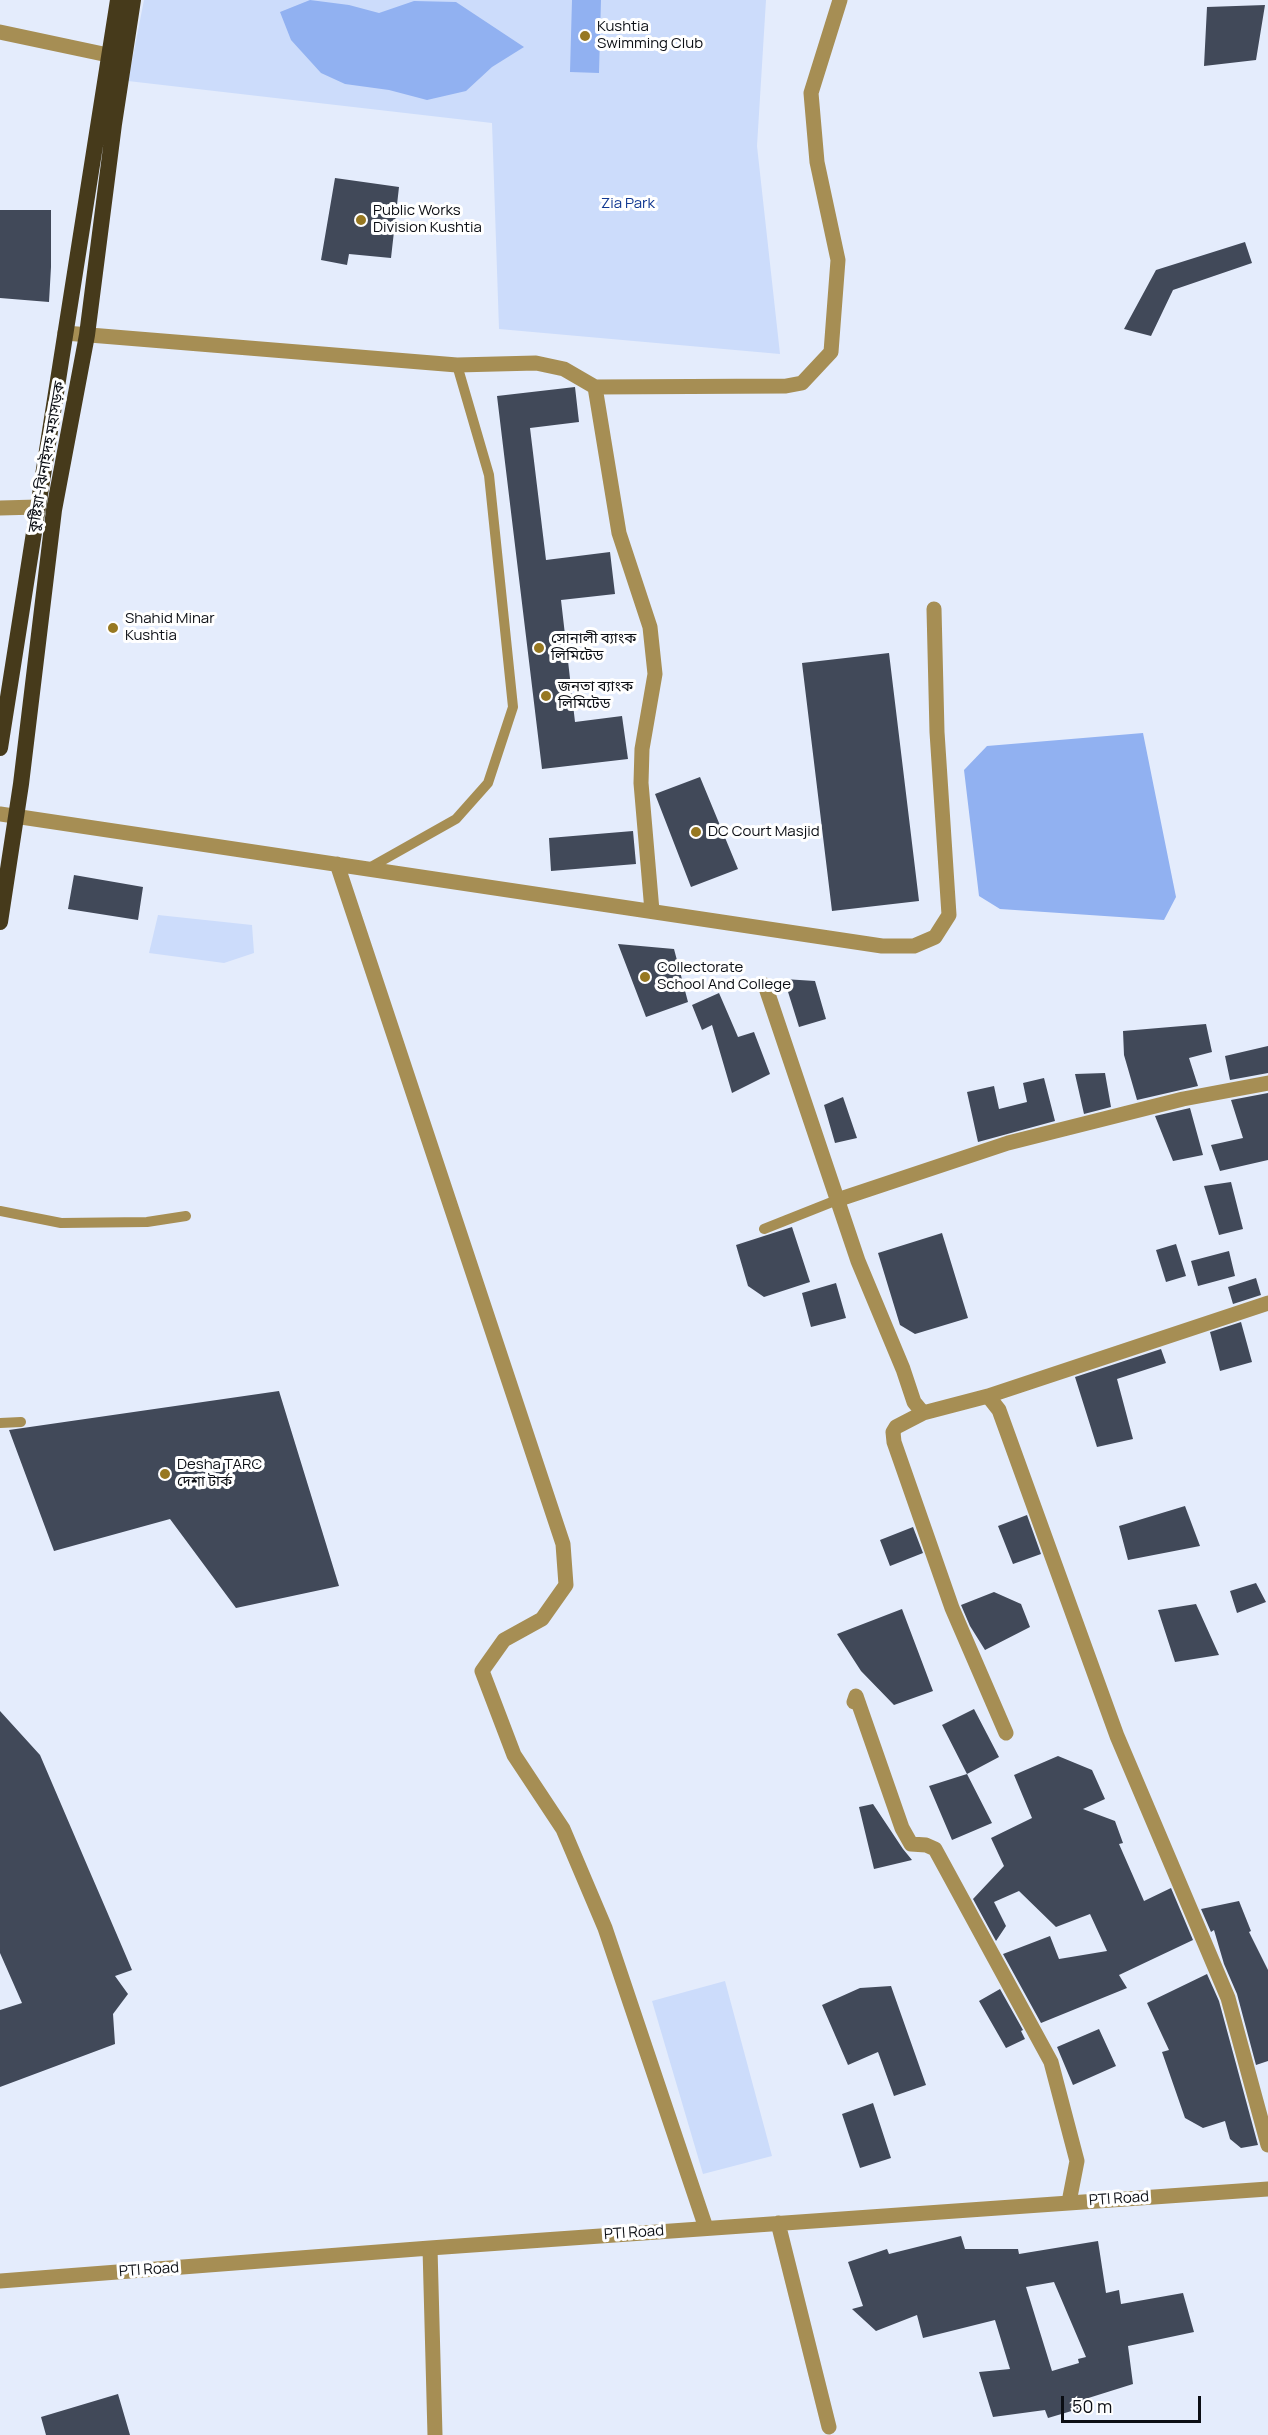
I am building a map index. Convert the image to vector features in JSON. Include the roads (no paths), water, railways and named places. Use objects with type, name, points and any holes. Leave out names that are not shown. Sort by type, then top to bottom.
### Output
[{"type":"highway","name":"কুষ্টিয়া-ঝিনাইদহ মহাসড়ক","points":[[0,922],[8,815],[54,510],[87,335],[106,123],[108,55],[118,0]]},
{"type":"highway","name":"কুষ্টিয়া-ঝিনাইদহ মহাসড়ক","points":[[0,748],[65,333],[106,123],[134,0]]},
{"type":"street","points":[[65,333],[457,365],[536,363],[564,369],[595,387],[786,386],[802,383],[831,352],[838,260],[817,162],[811,93],[840,0]]},
{"type":"street","points":[[0,32],[108,55]]},
{"type":"street","points":[[595,387],[619,533],[650,627],[655,674],[645,727],[641,783],[651,911]]},
{"type":"street","points":[[0,508],[38,507]]},
{"type":"street","points":[[8,815],[882,946],[914,946],[935,937],[949,915],[937,732],[934,609]]},
{"type":"street","points":[[337,864],[563,1544],[566,1585],[542,1619],[504,1640],[482,1671],[514,1755],[563,1829],[605,1928],[706,2228]]},
{"type":"street","points":[[765,985],[858,1261],[903,1368],[914,1402],[923,1413]]},
{"type":"street","points":[[837,1200],[1008,1143],[1183,1099],[1268,1083]]},
{"type":"street","points":[[1006,1733],[952,1608],[894,1442],[893,1432],[896,1427],[923,1413],[988,1396],[1268,1303]]},
{"type":"street","points":[[988,1396],[999,1410],[1118,1736],[1228,1998],[1268,2145]]},
{"type":"street","points":[[854,1702],[856,1696],[902,1827],[911,1844],[935,1849],[1051,2062],[1077,2161],[1070,2202]]},
{"type":"street","name":"PTI Road","points":[[0,2281],[429,2248],[1268,2189]]},
{"type":"street","points":[[778,2223],[829,2427]]},
{"type":"street","points":[[429,2248],[435,2435]]},
{"type":"lane","points":[[369,868],[456,819],[469,805],[488,783],[513,706],[489,475],[457,365]]},
{"type":"lane","points":[[764,1229],[837,1200]]},
{"type":"lane","points":[[0,1211],[61,1223],[147,1222],[186,1216]]},
{"type":"lane","points":[[0,1423],[21,1422]]},
{"type":"water","points":[[310,0],[349,5],[379,13],[414,1],[456,2],[524,47],[492,67],[466,91],[427,100],[389,90],[345,84],[321,73],[291,40],[280,12]]},
{"type":"water","name":"Kushtia Swimming Club","points":[[572,0],[601,0],[599,73],[570,72]]},
{"type":"water","points":[[1143,733],[1176,897],[1164,920],[1000,909],[979,896],[964,770],[987,746]]},
{"type":"place","name":"Kushtia Swimming Club","points":[[585,36]]},
{"type":"place","name":"Public Works Division Kushtia","points":[[361,220]]},
{"type":"place","name":"Shahid Minar Kushtia","points":[[113,628]]},
{"type":"place","name":"সোনালী ব্যাংক লিমিটেড","points":[[539,648]]},
{"type":"place","name":"জনতা ব্যাংক লিমিটেড","points":[[546,696]]},
{"type":"place","name":"DC Court Masjid","points":[[696,832]]},
{"type":"place","name":"Collectorate School And College","points":[[645,977]]},
{"type":"place","name":"Desha TARC দেশা টার্ক","points":[[165,1474]]},
{"type":"park label","name":"Zia Park","points":[[628,204]]}]
